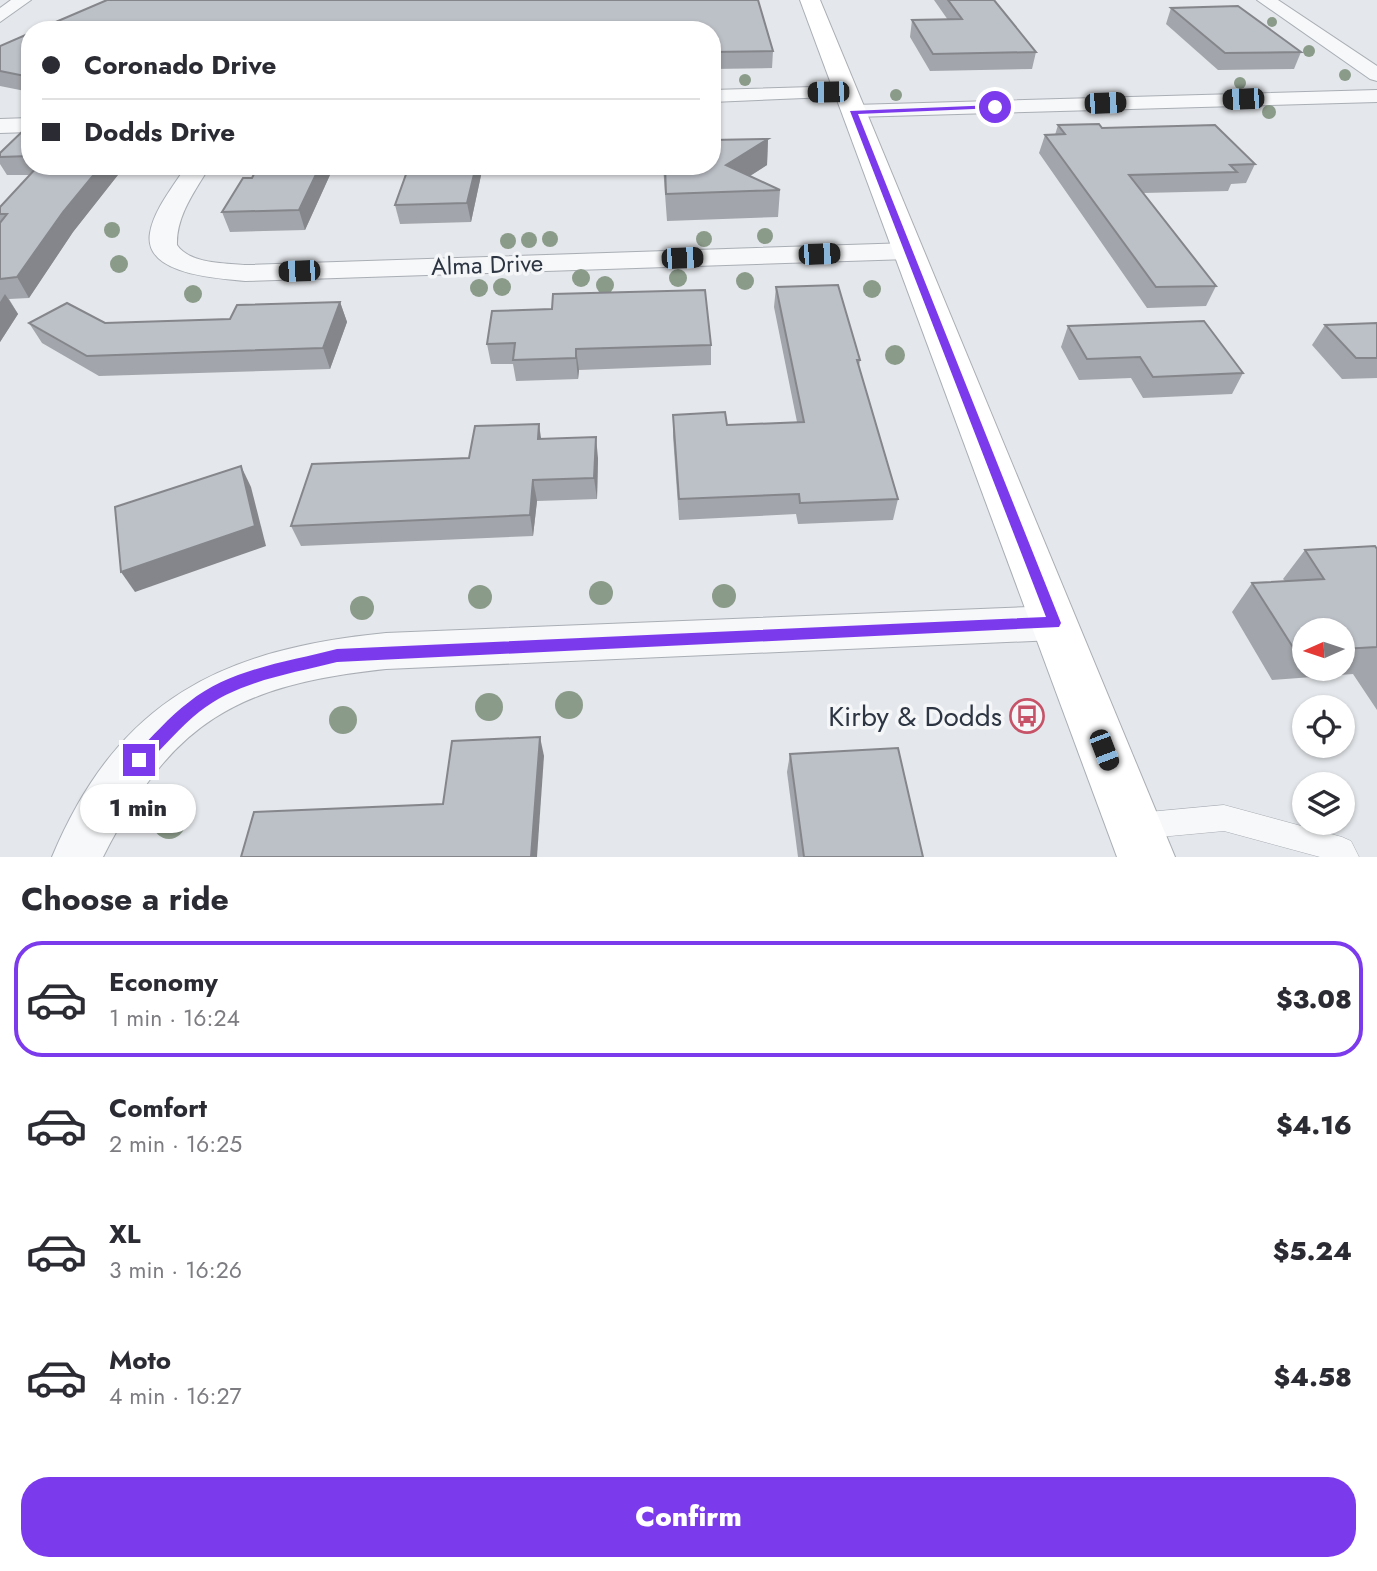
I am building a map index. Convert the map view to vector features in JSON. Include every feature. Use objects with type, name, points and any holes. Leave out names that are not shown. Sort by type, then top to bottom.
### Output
[{"type":"main road","points":[[810,0],[1140,842]]},
{"type":"street","points":[[0,17],[22,0]]},
{"type":"street","points":[[1266,0],[1377,75]]},
{"type":"street","points":[[721,96],[850,102],[1377,96]]},
{"type":"street","points":[[0,126],[21,125]]},
{"type":"street","name":"Alma Drive","points":[[192,175],[167,214],[161,230],[162,243],[170,256],[203,270],[245,273],[909,251]]},
{"type":"street","points":[[77,857],[114,790],[152,745],[194,707],[240,681],[316,659],[358,653],[482,650],[1055,623]]},
{"type":"lane","points":[[1140,842],[1224,818],[1342,850],[1346,857]]},
{"type":"building","points":[[107,0],[758,0],[773,51],[721,52],[721,21],[58,21]]},
{"type":"building","points":[[948,0],[994,0],[1036,52],[933,54],[912,20],[962,19]]},
{"type":"building","points":[[1238,6],[1301,52],[1225,53],[1171,8]]},
{"type":"building","points":[[21,37],[21,75],[0,71],[0,46]]},
{"type":"building","points":[[1099,124],[1102,128],[1215,125],[1255,164],[1230,165],[1237,172],[1129,175],[1216,286],[1156,287],[1045,135],[1065,134],[1058,125]]},
{"type":"building","points":[[21,133],[21,156],[0,157],[0,153]]},
{"type":"building","points":[[768,139],[726,165],[780,190],[666,194],[665,175],[721,175],[721,140]]},
{"type":"building","points":[[30,175],[94,175],[63,212],[17,277],[0,279],[0,223],[7,214],[0,214],[0,207]]},
{"type":"building","points":[[254,175],[316,175],[299,210],[222,212],[243,178],[252,178]]},
{"type":"building","points":[[406,175],[474,175],[467,203],[395,205]]},
{"type":"building","points":[[838,285],[898,499],[800,503],[799,494],[679,499],[673,415],[725,412],[727,425],[804,422],[776,287]]},
{"type":"building","points":[[705,290],[711,345],[576,349],[576,358],[513,360],[515,343],[487,344],[492,311],[552,309],[553,294]]},
{"type":"building","points":[[340,302],[323,348],[87,356],[29,323],[67,303],[105,323],[230,319],[237,305]]},
{"type":"building","points":[[1204,321],[1243,373],[1153,377],[1140,357],[1087,359],[1068,326]]},
{"type":"building","points":[[1377,323],[1377,358],[1356,358],[1325,325]]},
{"type":"building","points":[[539,424],[538,439],[596,437],[594,478],[533,480],[530,515],[291,526],[312,464],[469,458],[475,426]]},
{"type":"building","points":[[241,466],[255,526],[121,572],[115,507]]},
{"type":"building","points":[[1375,546],[1377,647],[1355,648],[1355,618],[1292,618],[1292,646],[1252,583],[1324,579],[1305,550]]},
{"type":"building","points":[[540,737],[531,857],[241,857],[254,812],[443,804],[452,741]]},
{"type":"building","points":[[898,748],[923,857],[804,857],[790,754]]},
{"type":"place","name":"Kirby & Dodds","points":[[1027,716]]},
{"type":"route","points":[[139,760],[194,707],[216,692],[240,681],[316,659],[358,653],[482,650],[1055,623],[854,111],[995,107]]}]
